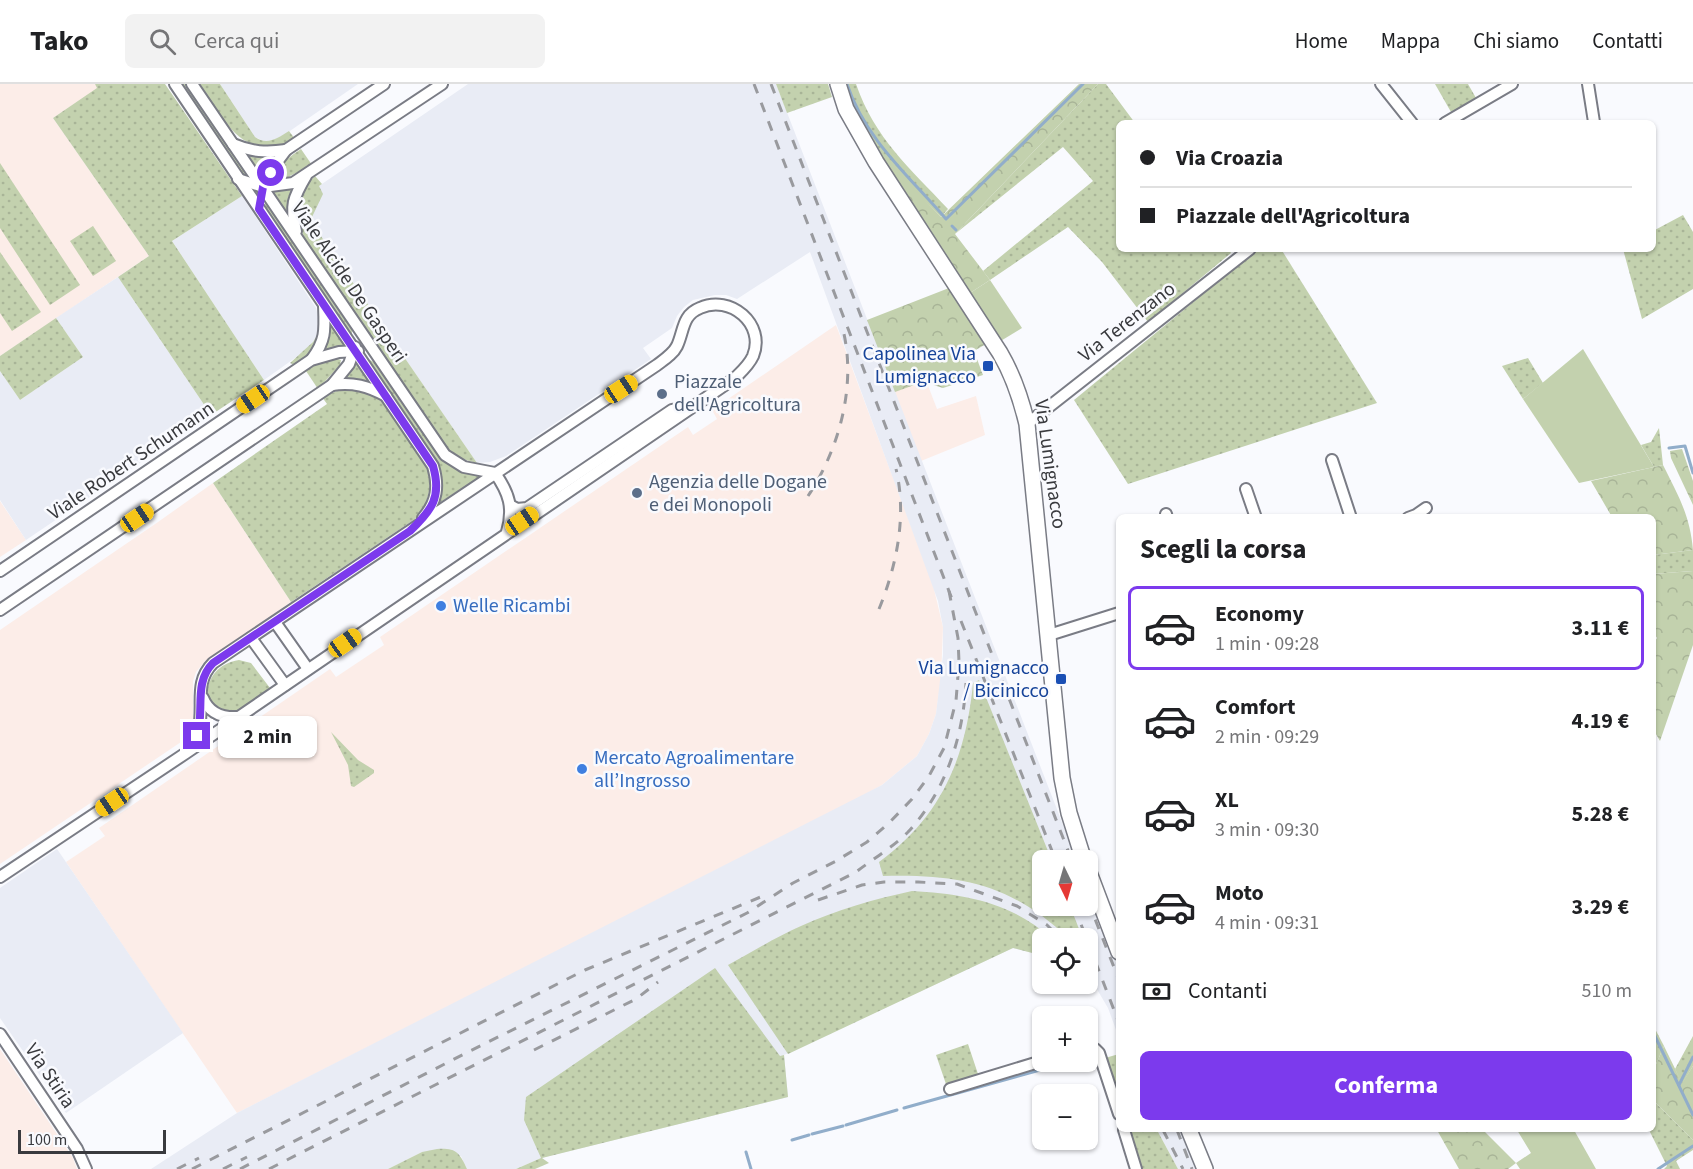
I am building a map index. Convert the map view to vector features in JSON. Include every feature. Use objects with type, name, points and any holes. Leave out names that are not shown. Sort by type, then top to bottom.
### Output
[{"type":"main road","name":"Via Lumignacco","points":[[837,84],[846,109],[876,162],[1008,365],[1018,389],[1027,424],[1065,797],[1080,850]]},
{"type":"main road","points":[[1098,896],[1116,944]]},
{"type":"main road","points":[[1191,1132],[1205,1169]]},
{"type":"street","name":"Viale Alcide De Gasperi","points":[[175,84],[433,466],[436,477],[435,499],[430,509],[410,531]]},
{"type":"street","name":"Viale Alcide De Gasperi","points":[[192,84],[445,455],[464,467],[495,473]]},
{"type":"street","points":[[259,209],[263,187],[286,150],[384,84]]},
{"type":"street","points":[[1381,84],[1410,120]]},
{"type":"street","points":[[1450,120],[1512,84]]},
{"type":"street","points":[[1588,84],[1594,120]]},
{"type":"street","points":[[238,178],[263,187],[293,183],[439,85]]},
{"type":"street","points":[[233,144],[267,153],[286,150]]},
{"type":"street","points":[[297,238],[292,214],[293,204],[295,194],[307,175]]},
{"type":"street","name":"Via Terenzano","points":[[1027,424],[1246,252]]},
{"type":"street","name":"Viale Robert Schumann","points":[[311,360],[324,337],[323,303]]},
{"type":"street","points":[[0,877],[186,753],[735,378],[752,358],[755,341],[753,330],[742,313],[732,307],[712,304],[692,312],[683,325],[677,345],[669,356],[206,670],[200,689],[200,726],[193,744],[186,753]]},
{"type":"street","points":[[0,610],[332,385],[350,364],[355,351],[357,326]]},
{"type":"street","name":"Viale Robert Schumann","points":[[0,571],[311,360],[339,352],[355,351],[378,358]]},
{"type":"street","points":[[332,385],[356,384],[388,398]]},
{"type":"street","points":[[510,505],[527,508],[672,410],[691,407]]},
{"type":"street","points":[[1332,460],[1350,514]]},
{"type":"street","points":[[495,473],[507,491],[510,505],[510,522],[507,532]]},
{"type":"street","points":[[1246,489],[1255,514]]},
{"type":"street","points":[[1417,514],[1426,508]]},
{"type":"street","points":[[1048,635],[1116,614]]},
{"type":"street","points":[[275,622],[308,669]]},
{"type":"street","points":[[251,638],[285,685]]},
{"type":"street","points":[[200,689],[209,710],[229,717],[238,717]]},
{"type":"street","name":"Via Stiria","points":[[0,1034],[78,1149],[86,1169]]},
{"type":"street","points":[[1098,1052],[1116,1105]]},
{"type":"street","points":[[950,1089],[1032,1063]]},
{"type":"street","points":[[1125,1132],[1136,1169]]},
{"type":"shaded area","points":[[0,84],[95,84],[98,88],[53,118],[149,256],[0,356]]},
{"type":"shaded area","points":[[220,84],[358,84],[287,133],[265,142],[255,137]]},
{"type":"shaded area","points":[[468,84],[776,84],[1073,850],[1032,850],[1032,916],[1098,915],[1116,963],[1116,1030],[1108,1008],[1098,991],[1098,928],[1032,928],[1032,953],[1013,948],[784,1055],[788,1097],[541,1158],[516,1169],[467,1169],[461,1156],[422,1152],[388,1169],[151,1169],[237,1113],[882,785],[917,756],[929,734],[936,714],[943,655],[943,627],[938,601],[810,252],[737,299],[726,295],[715,295],[693,300],[677,316],[672,328],[643,348],[651,359],[506,456],[490,462],[477,463],[312,223],[319,186]]},
{"type":"shaded area","points":[[242,196],[316,308],[318,316],[318,334],[313,342],[302,353],[264,380],[172,241]]},
{"type":"shaded area","points":[[118,277],[211,415],[26,540],[0,500],[0,371],[20,400],[83,357],[56,318]]},
{"type":"shaded area","points":[[867,320],[945,377],[927,383],[937,409],[976,396],[985,435],[921,461]]},
{"type":"shaded area","points":[[836,325],[933,585],[943,627],[941,678],[936,714],[929,734],[917,756],[882,785],[837,810],[237,1113],[66,862],[105,836],[99,828],[330,669],[336,677],[384,645],[380,637],[688,427],[693,435],[717,419],[712,410]]},
{"type":"shaded area","points":[[213,483],[291,602],[205,661],[196,672],[193,681],[193,722],[184,740],[0,864],[0,630]]},
{"type":"shaded area","points":[[0,501],[26,540],[0,557]]},
{"type":"shaded area","points":[[57,849],[183,1033],[66,1113],[0,1018],[0,888]]},
{"type":"shaded area","points":[[0,1049],[73,1158],[77,1169],[0,1169]]},
{"type":"shaded area","points":[[1158,1132],[1181,1132],[1196,1169],[1178,1169]]},
{"type":"green space","points":[[95,84],[165,84],[242,196],[172,241],[264,380],[211,415],[118,277],[149,256],[53,118],[97,88]]},
{"type":"green space","points":[[180,84],[187,84],[250,177],[242,175]]},
{"type":"green space","points":[[200,84],[220,84],[259,140],[272,140],[289,131],[295,139],[277,146],[248,143],[227,124]]},
{"type":"green space","points":[[776,84],[828,84],[832,97],[787,113]]},
{"type":"green space","points":[[843,84],[856,84],[883,137],[948,209],[941,217],[877,149],[861,125]]},
{"type":"green space","points":[[1079,84],[1098,84],[955,234],[990,280],[970,293],[870,140],[941,217]]},
{"type":"green space","points":[[1098,84],[1106,84],[1133,120],[1116,120],[1116,252],[1231,253],[1148,322],[1102,262],[1068,227],[990,280],[983,271],[1093,181],[1063,147],[955,234]]},
{"type":"green space","points":[[1435,84],[1468,84],[1476,98],[1451,112]]},
{"type":"green space","points":[[301,149],[312,165],[288,177],[277,179],[275,177],[277,172],[283,164]]},
{"type":"green space","points":[[247,153],[274,156],[262,176]]},
{"type":"green space","points":[[0,163],[80,285],[50,305],[0,228]]},
{"type":"green space","points":[[315,176],[322,184],[319,186],[323,194],[312,217],[312,223],[477,463],[460,457],[445,446],[304,237],[299,220],[299,204],[304,189]]},
{"type":"green space","points":[[294,185],[288,198],[287,212],[271,189]]},
{"type":"green space","points":[[265,200],[352,328],[352,337],[265,208]]},
{"type":"green space","points":[[1683,215],[1693,232],[1693,289],[1642,319],[1624,252],[1656,252],[1656,229]]},
{"type":"green space","points":[[93,226],[116,261],[93,276],[70,241]]},
{"type":"green space","points":[[0,252],[41,312],[12,331],[0,313]]},
{"type":"green space","points":[[1254,252],[1283,252],[1377,403],[1128,484],[1074,400]]},
{"type":"green space","points":[[990,280],[1022,328],[999,342],[970,293]]},
{"type":"green space","points":[[949,288],[986,344],[974,351],[983,375],[943,388],[927,383],[895,392],[867,320]]},
{"type":"green space","points":[[56,318],[83,357],[20,400],[0,371],[0,356]]},
{"type":"green space","points":[[331,324],[346,346],[323,350],[329,336]]},
{"type":"green space","points":[[318,334],[313,348],[304,359],[297,366],[290,363],[313,342]]},
{"type":"green space","points":[[1583,349],[1654,467],[1579,483],[1523,399]]},
{"type":"green space","points":[[334,358],[341,360],[340,365],[318,389],[306,371],[317,363]]},
{"type":"green space","points":[[366,358],[376,363],[442,458],[461,470],[481,476],[439,503],[441,476],[435,460]]},
{"type":"green space","points":[[1528,358],[1543,383],[1523,399],[1502,366]]},
{"type":"green space","points":[[355,360],[371,383],[344,379]]},
{"type":"green space","points":[[348,389],[370,394],[388,408],[427,468],[428,495],[415,519],[291,602],[213,483],[327,404],[322,397]]},
{"type":"green space","points":[[1659,428],[1663,465],[1654,467],[1641,445],[1651,442]]},
{"type":"green space","points":[[1682,449],[1693,481],[1693,505],[1671,458],[1670,451]]},
{"type":"green space","points":[[1663,465],[1686,516],[1693,550],[1656,555],[1656,514],[1610,514],[1591,481]]},
{"type":"green space","points":[[1693,550],[1693,571],[1656,574],[1656,555]]},
{"type":"green space","points":[[1693,571],[1693,645],[1660,741],[1656,734],[1656,574]]},
{"type":"green space","points":[[239,660],[251,663],[270,688],[244,707],[235,711],[223,712],[214,708],[209,700],[210,681],[226,664]]},
{"type":"green space","points":[[979,680],[1048,850],[1032,850],[1032,909],[1005,894],[984,886],[937,877],[883,876],[879,862],[919,826],[947,784],[964,736],[973,683]]},
{"type":"green space","points":[[331,732],[358,760],[374,770],[374,773],[354,787],[351,786],[348,765]]},
{"type":"green space","points":[[912,891],[969,898],[1004,908],[1039,928],[1032,928],[1032,953],[1013,948],[788,1054],[728,965],[814,920]]},
{"type":"green space","points":[[1042,916],[1074,916],[1079,928],[1057,928]]},
{"type":"green space","points":[[715,968],[780,1056],[784,1055],[788,1097],[542,1158],[549,1163],[535,1169],[516,1169],[541,1158],[524,1120],[526,1097]]},
{"type":"green space","points":[[1656,1031],[1664,1046],[1656,1064]]},
{"type":"green space","points":[[1693,1036],[1693,1066],[1682,1084],[1675,1069]]},
{"type":"green space","points":[[968,1044],[979,1077],[947,1087],[936,1055]]},
{"type":"green space","points":[[1664,1046],[1682,1083],[1693,1066],[1693,1140],[1656,1103],[1656,1064]]},
{"type":"green space","points":[[1116,1055],[1116,1092],[1105,1058]]},
{"type":"green space","points":[[1656,1103],[1693,1140],[1693,1150],[1676,1161],[1680,1169],[1664,1169],[1667,1166],[1650,1132],[1656,1132]]},
{"type":"green space","points":[[1129,1132],[1158,1132],[1178,1169],[1141,1169]]},
{"type":"green space","points":[[1438,1132],[1485,1132],[1516,1163],[1508,1169],[1459,1169]]},
{"type":"green space","points":[[1518,1132],[1575,1132],[1596,1169],[1520,1169],[1516,1163],[1531,1153]]},
{"type":"green space","points":[[449,1149],[456,1152],[467,1169],[388,1169],[422,1152]]},
{"type":"waterway","points":[[847,84],[855,104],[876,140],[946,219],[1083,84]]},
{"type":"waterway","points":[[952,226],[956,230]]},
{"type":"waterway","points":[[1669,448],[1685,446],[1693,473]]},
{"type":"waterway","points":[[1656,1038],[1693,1115]]},
{"type":"waterway","points":[[1679,1085],[1693,1057]]},
{"type":"waterway","points":[[904,1108],[1033,1072]]},
{"type":"waterway","points":[[846,1125],[897,1110]]},
{"type":"waterway","points":[[812,1134],[843,1126]]},
{"type":"waterway","points":[[792,1140],[809,1135]]},
{"type":"waterway","points":[[1658,1169],[1693,1146]]},
{"type":"waterway","points":[[746,1152],[751,1169]]},
{"type":"railway","points":[[754,84],[952,599]]},
{"type":"railway","points":[[771,84],[1068,850]]},
{"type":"railway","points":[[808,496],[828,459],[842,419],[848,376],[844,334]]},
{"type":"railway","points":[[879,609],[891,575],[898,540],[901,504],[896,469]]},
{"type":"railway","points":[[240,1169],[747,913],[793,883],[867,842],[912,799],[929,776],[944,748],[956,701],[959,662],[958,638],[949,591]]},
{"type":"railway","points":[[961,621],[1052,850]]},
{"type":"railway","points":[[269,1169],[856,872],[908,832],[933,799],[956,743],[966,683]]},
{"type":"railway","points":[[818,900],[862,885],[884,882],[957,884],[1017,906],[1050,928]]},
{"type":"railway","points":[[192,1169],[585,970],[763,896]]},
{"type":"railway","points":[[1078,916],[1116,1015]]},
{"type":"railway","points":[[1094,916],[1116,972]]},
{"type":"railway","points":[[534,1050],[636,999],[658,982]]},
{"type":"railway","points":[[1164,1132],[1183,1169]]},
{"type":"railway","points":[[1178,1132],[1192,1169]]},
{"type":"railway","points":[[223,1169],[247,1157]]},
{"type":"railway","points":[[177,1169],[199,1158]]},
{"type":"place","name":"Capolinea Via Lumignacco","points":[[988,366]]},
{"type":"place","name":"Piazzale dell'Agricoltura","points":[[662,394]]},
{"type":"place","name":"Agenzia delle Dogane e dei Monopoli","points":[[637,493]]},
{"type":"place","name":"Welle Ricambi","points":[[441,606]]},
{"type":"place","name":"Via Lumignacco / Bicinicco","points":[[1061,679]]},
{"type":"place","name":"Mercato Agroalimentare all’Ingrosso","points":[[582,769]]},
{"type":"route","points":[[197,736],[202,716],[200,689],[206,670],[213,663],[410,531],[430,509],[437,487],[433,466],[405,422],[259,209],[263,187],[271,173]]}]
